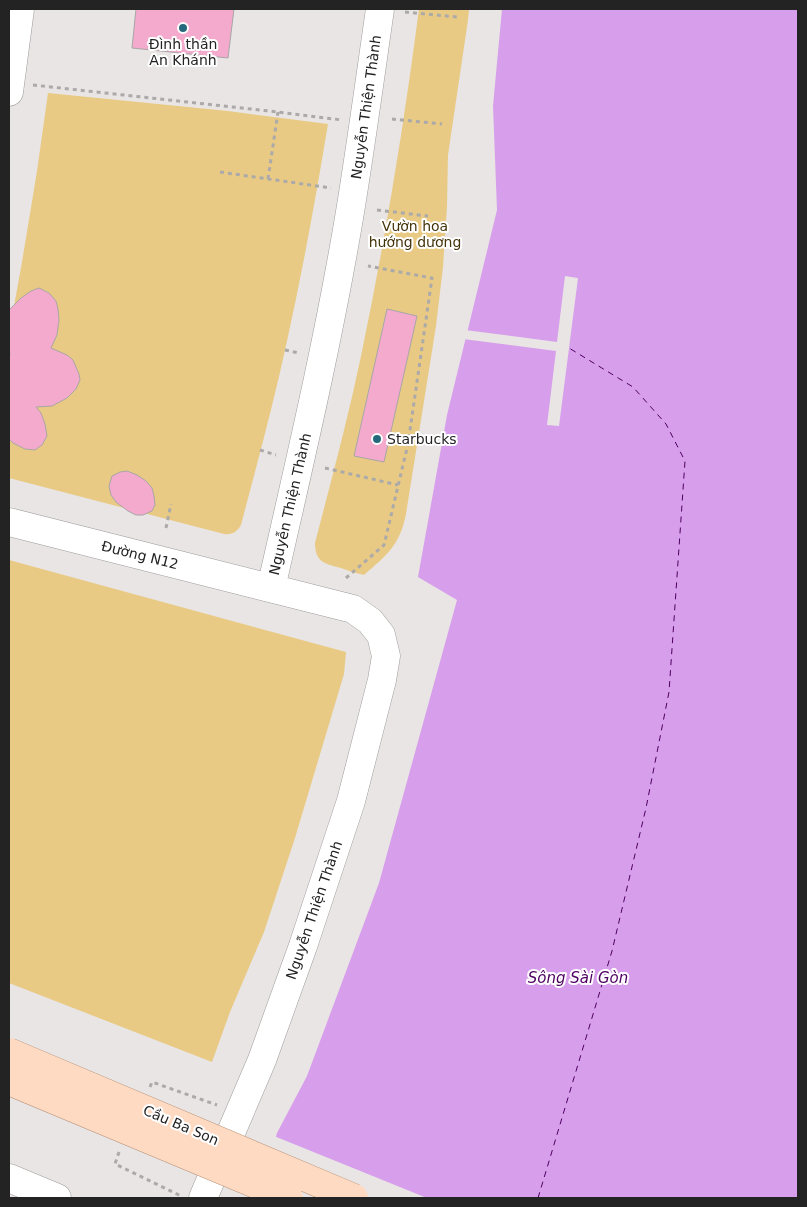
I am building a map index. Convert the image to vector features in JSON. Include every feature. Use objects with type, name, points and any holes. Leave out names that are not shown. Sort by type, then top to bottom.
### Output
[{"type":"main road","name":"Cầu Ba Son","points":[[9,1052],[354,1198]]},
{"type":"main road","name":"Cầu Ba Son","points":[[9,1080],[289,1198]]},
{"type":"street","points":[[19,88],[20,9]]},
{"type":"street","name":"Nguyễn Thiện Thành","points":[[203,1198],[262,1060],[303,946],[351,801],[382,680],[386,656],[381,636],[370,621],[353,609],[271,588],[329,326],[351,206],[376,37],[392,11]]},
{"type":"street","name":"Đường N12","points":[[9,522],[271,588]]},
{"type":"street","points":[[9,1178],[57,1198]]},
{"type":"path","points":[[392,11],[457,17]]},
{"type":"path","points":[[19,88],[278,112],[363,123]]},
{"type":"path","points":[[268,179],[278,112]]},
{"type":"path","points":[[392,118],[442,124]]},
{"type":"path","points":[[220,172],[334,189]]},
{"type":"path","points":[[377,210],[428,216]]},
{"type":"path","points":[[346,578],[384,545],[408,444],[432,278],[368,266]]},
{"type":"path","points":[[285,350],[301,354]]},
{"type":"path","points":[[260,450],[276,455]]},
{"type":"path","points":[[325,468],[398,485]]},
{"type":"path","points":[[166,528],[171,504]]},
{"type":"path","points":[[142,1108],[152,1082],[239,1113]]},
{"type":"path","points":[[126,1130],[115,1164],[186,1198]]},
{"type":"green space","name":"Vườn hoa hướng dương","points":[[419,9],[469,9],[448,155],[443,267],[436,326],[406,514],[396,542],[364,575],[322,561],[315,549],[315,543],[351,403],[370,313],[393,183]]},
{"type":"green space","points":[[48,93],[228,111],[328,124],[304,260],[277,387],[241,525],[232,533],[224,534],[9,478],[9,334],[37,171]]},
{"type":"green space","points":[[9,560],[346,652],[344,674],[295,838],[264,932],[230,1012],[212,1062],[9,983]]},
{"type":"water","name":"Sông Sài Gòn","points":[[502,9],[798,9],[798,1198],[259,1198],[277,1133],[307,1076],[379,883],[457,600],[418,577],[447,415],[497,210],[493,106]]},
{"type":"pier","points":[[565,276],[578,278],[559,426],[547,425],[556,351],[463,339],[465,330],[557,342]]},
{"type":"pier","points":[[274,1136],[427,1198],[256,1198]]},
{"type":"building","name":"Đình thần An Khánh","points":[[136,9],[234,9],[228,58],[132,48]]},
{"type":"building","points":[[39,288],[49,293],[56,301],[58,309],[57,335],[51,348],[67,355],[73,360],[80,380],[76,389],[67,398],[52,406],[36,407],[41,413],[47,436],[42,445],[35,450],[25,449],[9,439],[9,310],[21,298]]},
{"type":"building","points":[[387,309],[417,316],[384,462],[354,456]]},
{"type":"building","points":[[127,471],[146,481],[152,488],[155,505],[152,511],[143,515],[136,515],[116,502],[111,495],[109,486],[112,476]]},
{"type":"ferry route","points":[[538,1198],[612,951],[646,808],[669,692],[685,461],[666,424],[633,387],[569,348]]},
{"type":"place","name":"Đình thần An Khánh","points":[[183,28]]},
{"type":"place","name":"Starbucks","points":[[377,439]]}]
